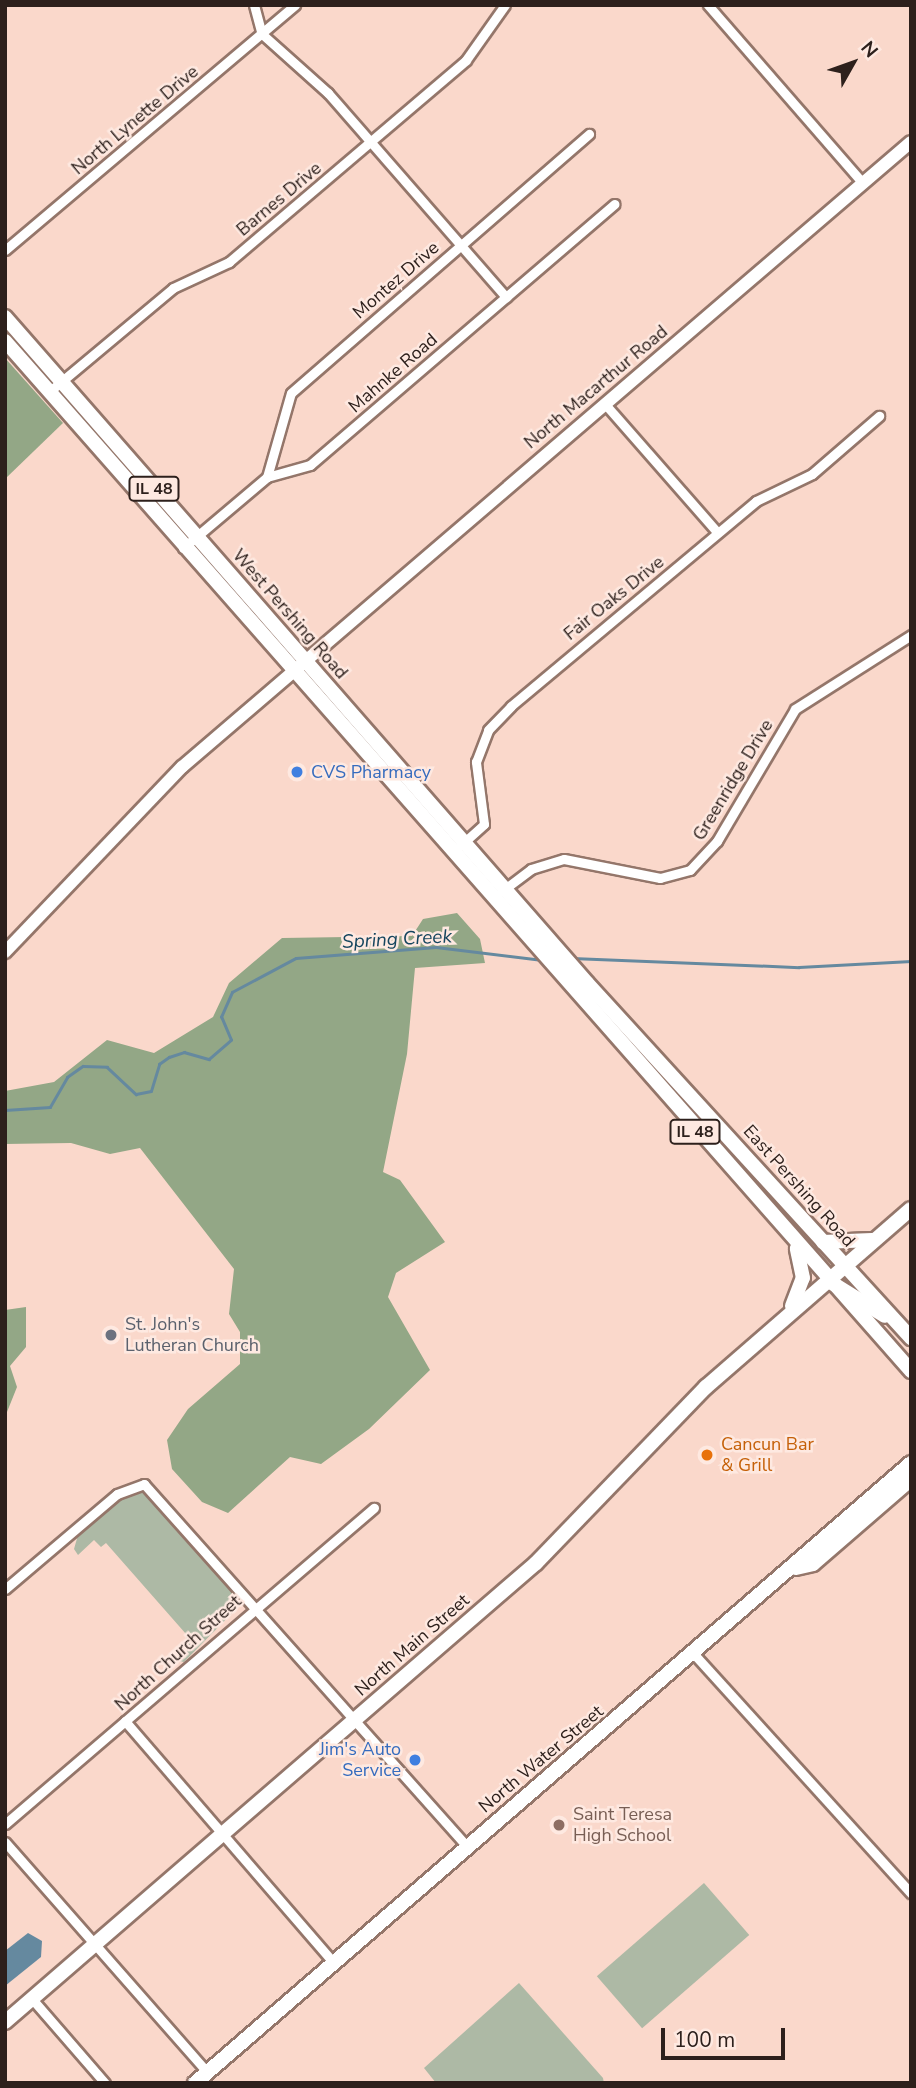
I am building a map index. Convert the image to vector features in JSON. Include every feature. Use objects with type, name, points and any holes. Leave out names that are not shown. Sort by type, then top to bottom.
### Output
[{"type":"main road","name":"West Pershing Road","points":[[5,317],[55,386],[75,423],[795,1244]]},
{"type":"main road","name":"West Pershing Road","points":[[5,341],[55,386],[146,480],[545,935]]},
{"type":"main road","points":[[75,423],[89,427],[146,480]]},
{"type":"main road","name":"East Pershing Road","points":[[545,935],[911,1338]]},
{"type":"main road","name":"North Main Street","points":[[5,2022],[95,1947],[536,1563],[706,1387],[911,1209]]},
{"type":"main road","points":[[823,1242],[846,1246],[877,1239]]},
{"type":"main road","points":[[788,1314],[803,1278],[795,1244]]},
{"type":"main road","name":"IL 48","points":[[795,1244],[911,1371]]},
{"type":"main road","points":[[828,1281],[894,1320]]},
{"type":"main road","name":"North Water Street","points":[[195,2083],[794,1568],[911,1463]]},
{"type":"main road","points":[[794,1568],[813,1564],[911,1479]]},
{"type":"street","points":[[254,5],[262,34],[371,142],[506,296]]},
{"type":"street","name":"North Lynette Drive","points":[[5,250],[295,5]]},
{"type":"street","name":"Barnes Drive","points":[[55,386],[173,288],[229,262],[371,142],[466,61],[505,5]]},
{"type":"street","points":[[708,5],[863,183]]},
{"type":"street","name":"Montez Drive","points":[[267,477],[291,393],[589,134]]},
{"type":"street","name":"North Macarthur Road","points":[[5,952],[155,792],[292,671],[911,142]]},
{"type":"street","name":"Mahnke Road","points":[[183,548],[267,477],[310,465],[614,204]]},
{"type":"street","points":[[605,404],[718,533]]},
{"type":"street","name":"Fair Oaks Drive","points":[[452,853],[484,824],[476,762],[488,730],[756,502],[822,466],[879,416]]},
{"type":"street","name":"Greenridge Drive","points":[[492,899],[531,869],[564,859],[660,878],[690,870],[717,841],[795,709],[911,635]]},
{"type":"street","points":[[5,1589],[128,1487],[144,1484],[158,1494],[467,1847]]},
{"type":"street","name":"North Church Street","points":[[5,1824],[254,1605],[374,1508]]},
{"type":"street","points":[[694,1654],[911,1893]]},
{"type":"street","points":[[125,1721],[334,1963]]},
{"type":"street","points":[[5,1842],[207,2072]]},
{"type":"street","points":[[33,2000],[104,2083]]},
{"type":"green space","points":[[5,358],[63,423],[5,479]]},
{"type":"green space","points":[[457,913],[480,939],[485,963],[415,968],[407,1054],[383,1172],[400,1180],[445,1242],[396,1273],[388,1297],[430,1370],[369,1429],[321,1464],[290,1457],[228,1513],[202,1502],[172,1469],[167,1440],[188,1409],[240,1364],[240,1332],[229,1314],[234,1269],[140,1148],[110,1154],[71,1143],[5,1144],[5,1091],[54,1082],[107,1040],[154,1053],[213,1017],[229,983],[282,938],[412,936],[423,919]]},
{"type":"green space","points":[[26,1307],[26,1347],[10,1366],[17,1387],[5,1417],[5,1310]]},
{"type":"green space","points":[[132,1491],[149,1492],[244,1601],[184,1662],[170,1659],[186,1645],[186,1634],[106,1543],[101,1547],[94,1540],[78,1555],[74,1549],[78,1535]]},
{"type":"green space","points":[[704,1883],[749,1935],[642,2028],[597,1976]]},
{"type":"green space","points":[[519,1983],[603,2078],[604,2083],[436,2083],[424,2068]]},
{"type":"water","points":[[28,1933],[42,1941],[41,1957],[5,1986],[5,1951]]},
{"type":"waterway","name":"Spring Creek","points":[[5,1110],[50,1107],[67,1077],[83,1066],[107,1067],[136,1094],[151,1091],[159,1064],[169,1057],[184,1052],[209,1059],[231,1040],[221,1017],[232,992],[296,958],[436,947],[544,960]]},
{"type":"waterway","name":"Spring Creek","points":[[572,958],[799,967],[911,961]]},
{"type":"place","name":"CVS Pharmacy","points":[[297,772]]},
{"type":"place","name":"St. John's Lutheran Church","points":[[111,1335]]},
{"type":"place","name":"Cancun Bar & Grill","points":[[707,1455]]},
{"type":"place","name":"Jim's Auto Service","points":[[415,1760]]},
{"type":"place","name":"Saint Teresa High School","points":[[559,1825]]}]
